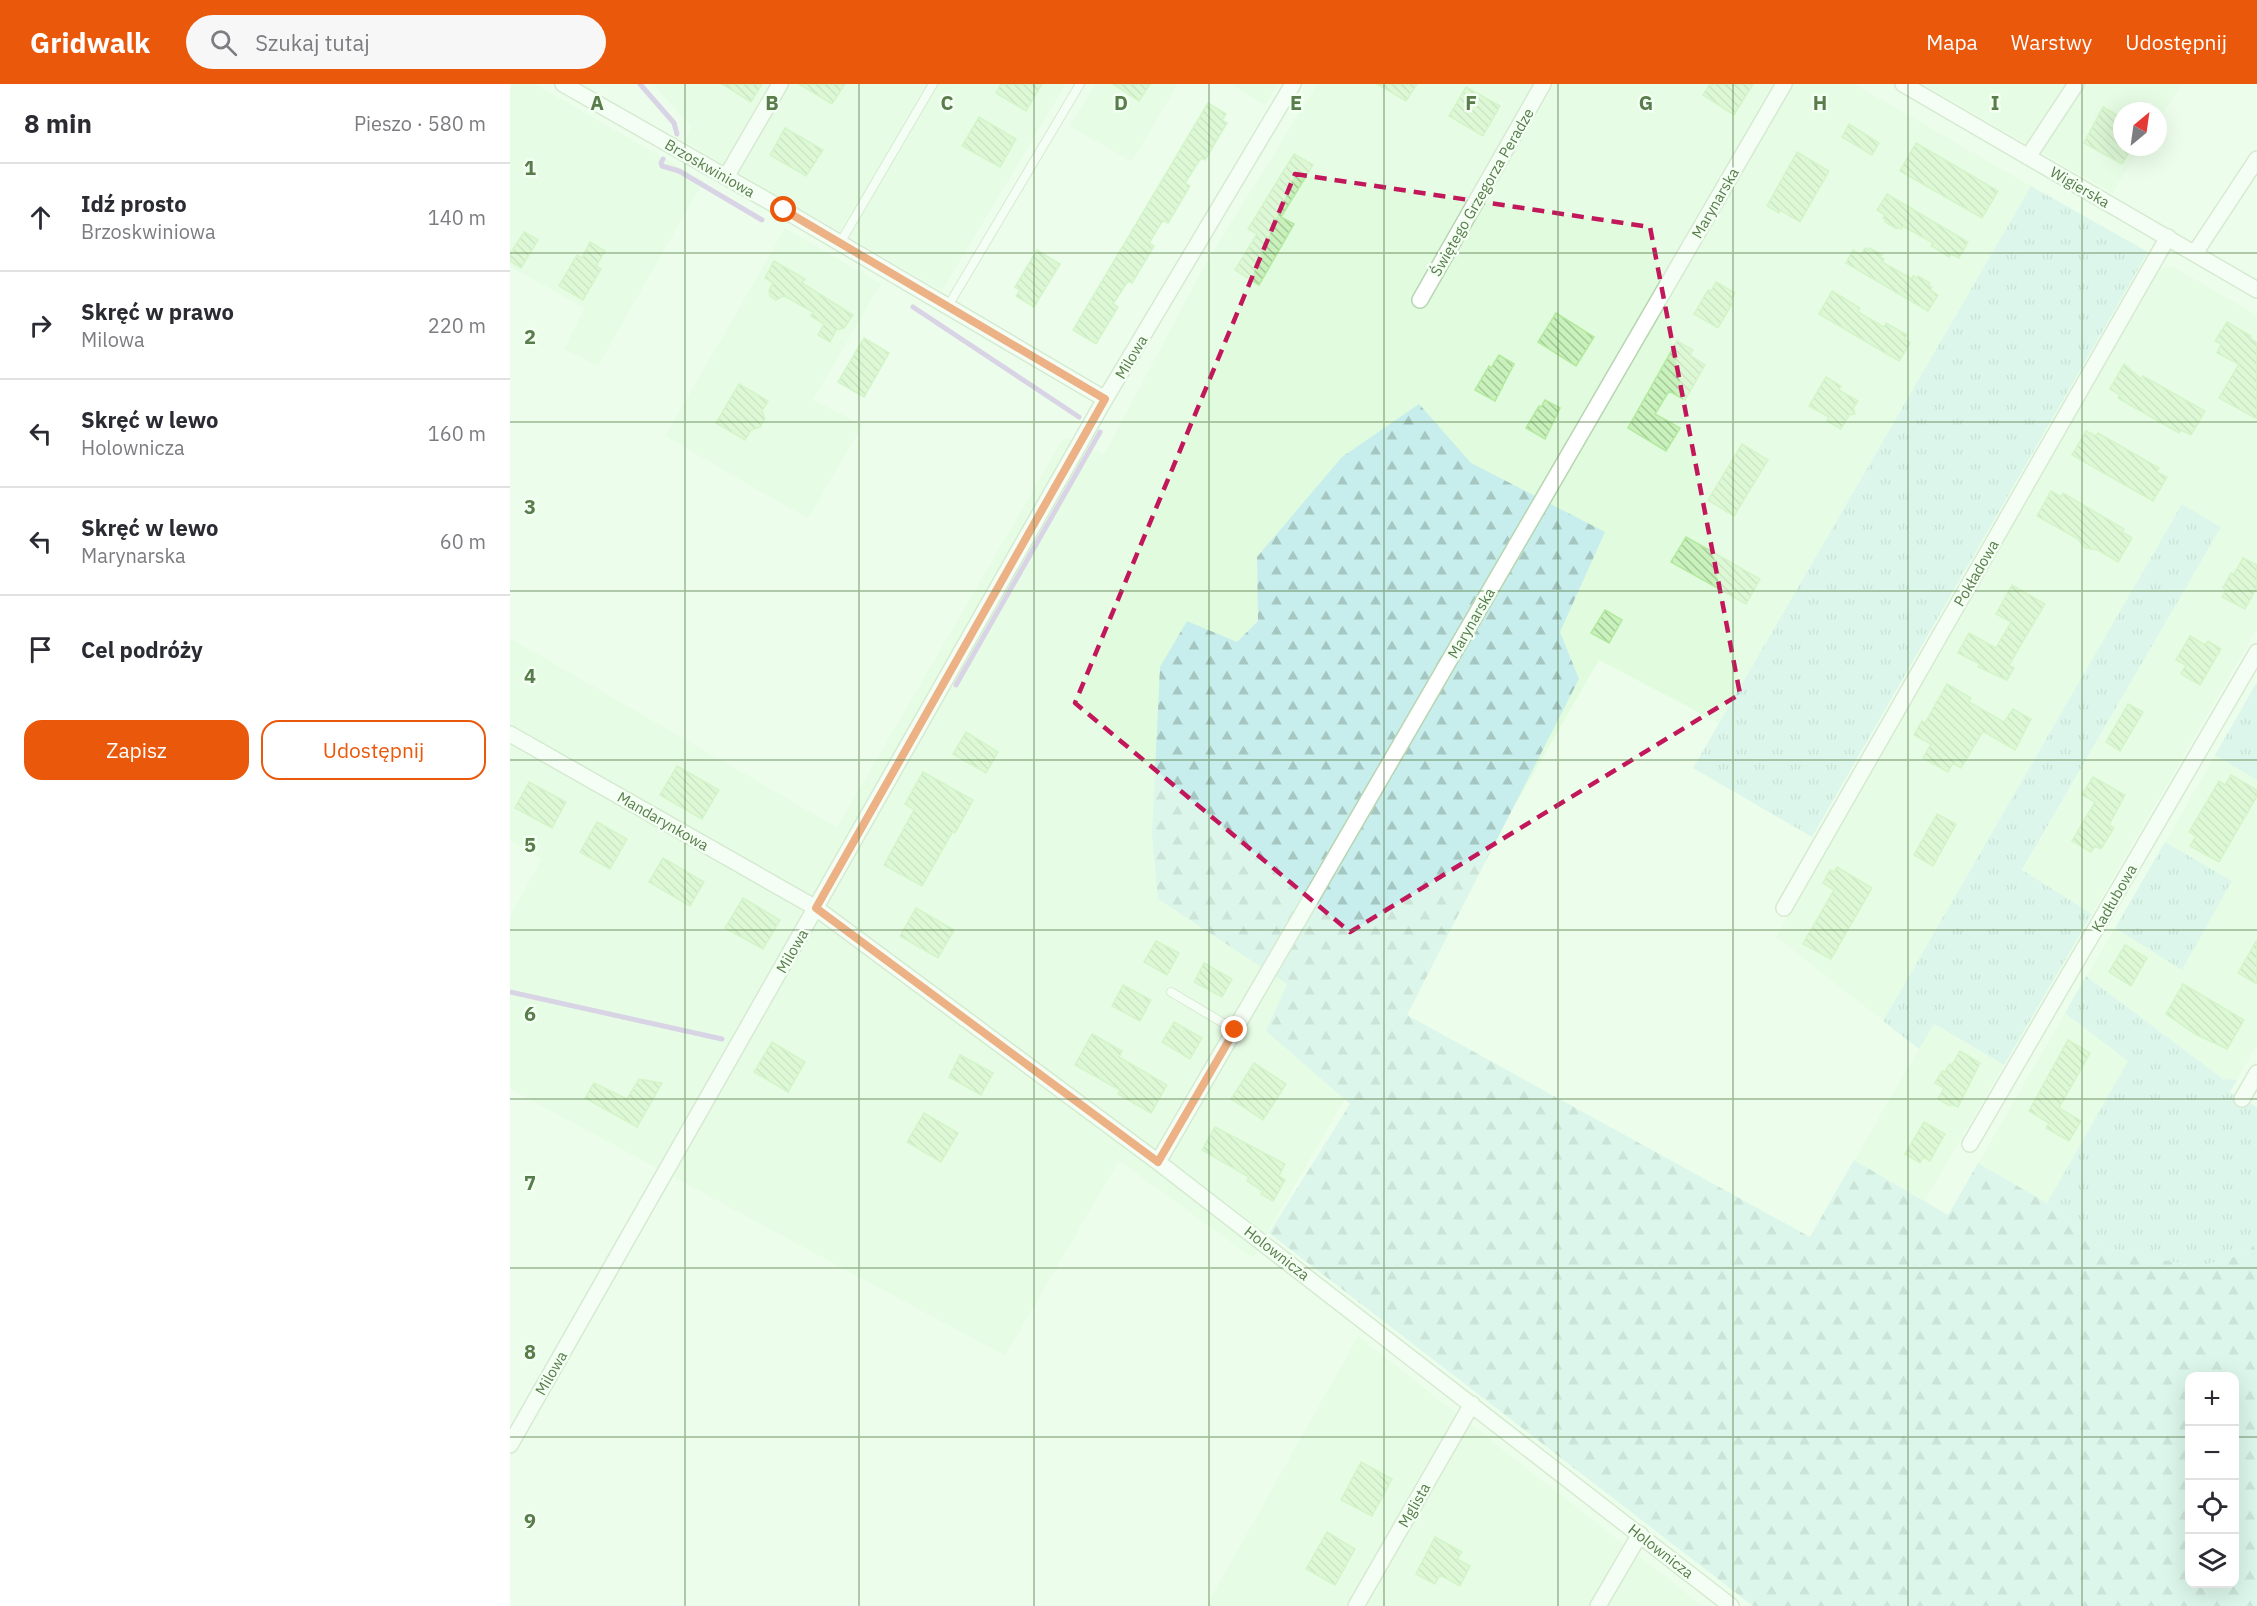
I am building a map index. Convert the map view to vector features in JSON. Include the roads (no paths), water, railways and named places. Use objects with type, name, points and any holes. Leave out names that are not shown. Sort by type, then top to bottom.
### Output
[{"type":"street","name":"Brzoskwiniowa","points":[[563,84],[1105,399]]},
{"type":"street","points":[[726,177],[780,84]]},
{"type":"street","name":"Milowa","points":[[510,1445],[1105,399],[1293,84]]},
{"type":"street","name":"Świętego Grzegorza Peradze","points":[[1420,300],[1543,84]]},
{"type":"street","name":"Marynarska","points":[[1158,1162],[1784,84]]},
{"type":"street","name":"Wigierska","points":[[1903,84],[2257,291]]},
{"type":"street","points":[[2028,157],[2076,84]]},
{"type":"street","points":[[2195,253],[2257,159]]},
{"type":"street","name":"Pokładowa","points":[[1784,908],[2168,237]]},
{"type":"street","name":"Kadłubowa","points":[[1970,1144],[2257,652]]},
{"type":"street","name":"Mandarynkowa","points":[[510,734],[816,908]]},
{"type":"street","name":"Holownicza","points":[[816,908],[1158,1162],[1731,1606]]},
{"type":"street","points":[[2242,1099],[2257,1073]]},
{"type":"street","name":"Mglista","points":[[1356,1606],[1472,1404]]},
{"type":"street","points":[[1598,1606],[1640,1534]]},
{"type":"lane","points":[[840,243],[933,84]]},
{"type":"lane","points":[[948,306],[1080,84]]},
{"type":"lane","points":[[1171,992],[1235,1030]]},
{"type":"waterway","points":[[640,84],[674,123],[677,134]]},
{"type":"waterway","points":[[663,159],[662,166],[679,171],[762,220]]},
{"type":"waterway","points":[[913,307],[1079,417]]},
{"type":"waterway","points":[[956,685],[1100,432]]},
{"type":"waterway","points":[[510,992],[722,1039]]}]
